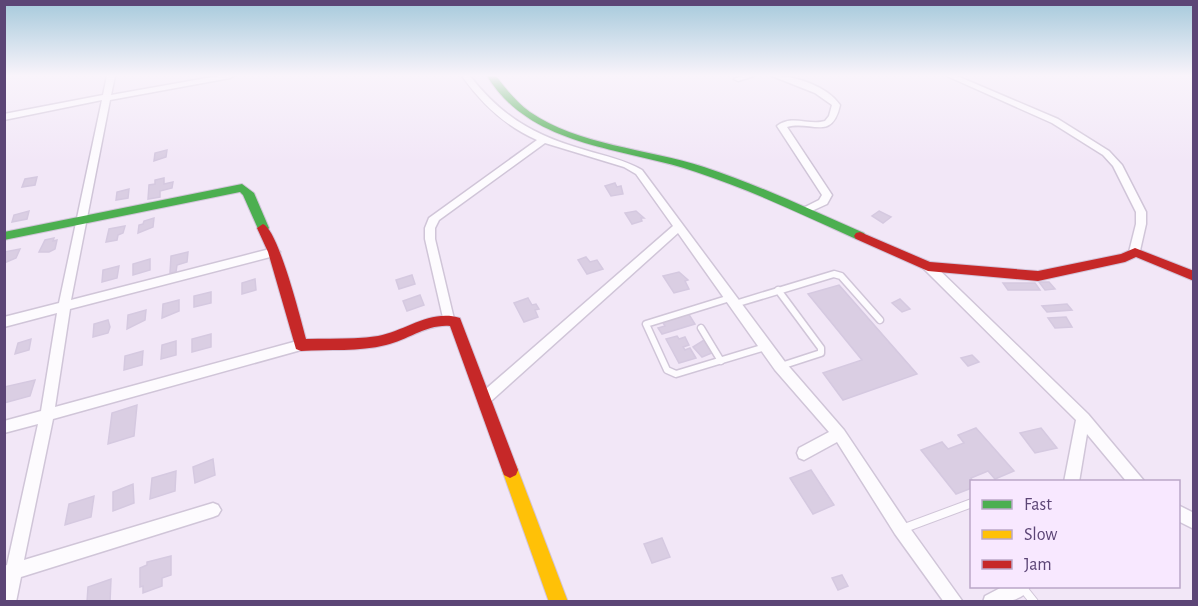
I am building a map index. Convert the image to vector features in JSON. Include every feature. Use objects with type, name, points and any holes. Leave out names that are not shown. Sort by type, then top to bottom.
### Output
[{"type":"street","points":[[4,117],[72,104]]},
{"type":"street","points":[[7,602],[9,573],[47,415],[64,307],[105,104]]},
{"type":"street","points":[[488,104],[498,114],[541,141],[634,168],[780,366],[839,434],[901,529],[956,602]]},
{"type":"street","points":[[514,104],[524,113],[558,132],[597,144],[677,162],[805,211],[928,266],[1038,276],[1125,258],[1135,252],[1141,212],[1117,165],[1106,153],[1055,121],[1016,104]]},
{"type":"street","points":[[805,211],[823,202],[827,195],[782,126],[792,122],[821,125],[828,122],[835,114],[835,104]]},
{"type":"street","points":[[541,141],[434,218],[430,228],[430,239],[448,319],[459,327],[559,602]]},
{"type":"street","points":[[4,236],[242,188],[248,193],[274,252],[302,345]]},
{"type":"street","points":[[485,398],[678,227]]},
{"type":"street","points":[[4,322],[274,252]]},
{"type":"street","points":[[1135,252],[1194,276]]},
{"type":"street","points":[[928,266],[1083,418],[1136,480]]},
{"type":"street","points":[[4,428],[302,345],[392,338],[420,324],[448,319]]},
{"type":"street","points":[[1071,480],[1083,418]]},
{"type":"street","points":[[804,453],[839,434]]},
{"type":"street","points":[[9,573],[213,510]]},
{"type":"street","points":[[1180,513],[1194,522]]},
{"type":"street","points":[[991,602],[1018,588]]},
{"type":"lane","points":[[766,347],[676,374],[670,372],[646,324],[778,290],[828,274],[841,276],[880,320]]},
{"type":"lane","points":[[778,290],[821,352],[780,366]]},
{"type":"lane","points":[[701,328],[721,361]]},
{"type":"lane","points":[[901,529],[970,504]]},
{"type":"lane","points":[[1024,588],[1034,602]]},
{"type":"building","points":[[167,150],[166,157],[154,161],[155,153]]},
{"type":"building","points":[[37,177],[35,185],[22,187],[25,179]]},
{"type":"building","points":[[164,178],[164,184],[173,182],[172,188],[160,191],[160,197],[148,199],[149,185],[155,184],[155,180]]},
{"type":"building","points":[[615,183],[617,187],[621,186],[623,194],[611,196],[605,186]]},
{"type":"building","points":[[129,189],[128,198],[116,200],[117,192]]},
{"type":"building","points":[[29,211],[27,219],[12,222],[14,215]]},
{"type":"building","points":[[636,211],[644,218],[632,224],[625,213]]},
{"type":"building","points":[[879,211],[891,217],[883,223],[872,216]]},
{"type":"building","points":[[154,218],[153,227],[138,233],[139,225]]},
{"type":"building","points":[[125,226],[117,240],[106,242],[109,229]]},
{"type":"building","points":[[54,238],[53,241],[57,240],[55,249],[49,252],[39,252],[45,240]]},
{"type":"building","points":[[20,249],[16,258],[4,263],[4,252]]},
{"type":"building","points":[[188,252],[187,262],[177,265],[176,272],[170,273],[171,256]]},
{"type":"building","points":[[586,257],[590,262],[597,260],[603,269],[587,274],[578,260]]},
{"type":"building","points":[[150,259],[150,270],[133,275],[133,264]]},
{"type":"building","points":[[119,266],[117,278],[102,282],[103,270]]},
{"type":"building","points":[[679,272],[688,280],[685,281],[689,289],[674,293],[663,276]]},
{"type":"building","points":[[412,275],[415,284],[399,289],[396,280]]},
{"type":"building","points":[[255,279],[256,290],[242,294],[242,283]]},
{"type":"building","points":[[1039,282],[1049,282],[1055,289],[1045,290]]},
{"type":"building","points":[[1003,283],[1035,283],[1040,290],[1008,290]]},
{"type":"building","points":[[839,285],[917,374],[843,400],[823,373],[862,360],[808,294]]},
{"type":"building","points":[[211,292],[211,303],[194,307],[194,296]]},
{"type":"building","points":[[420,295],[424,305],[407,311],[403,301]]},
{"type":"building","points":[[528,298],[532,305],[536,304],[539,309],[535,310],[538,317],[524,322],[514,303]]},
{"type":"building","points":[[900,299],[910,309],[902,312],[892,303]]},
{"type":"building","points":[[179,300],[179,311],[162,318],[163,304]]},
{"type":"building","points":[[1067,304],[1072,310],[1047,312],[1042,306]]},
{"type":"building","points":[[146,310],[145,320],[127,329],[128,315]]},
{"type":"building","points":[[688,313],[695,324],[662,334],[658,328],[665,326],[662,321]]},
{"type":"building","points":[[1066,317],[1072,327],[1055,328],[1048,318]]},
{"type":"building","points":[[108,320],[110,327],[108,333],[93,337],[94,324]]},
{"type":"building","points":[[211,334],[211,347],[192,352],[192,339]]},
{"type":"building","points":[[677,336],[679,339],[685,337],[689,345],[683,347],[685,350],[690,348],[696,358],[679,363],[666,339]]},
{"type":"building","points":[[31,339],[29,350],[15,354],[18,343]]},
{"type":"building","points":[[704,340],[712,353],[702,357],[693,347]]},
{"type":"building","points":[[176,341],[176,355],[161,359],[162,345]]},
{"type":"building","points":[[143,351],[142,365],[124,370],[125,356]]},
{"type":"building","points":[[972,355],[979,362],[968,366],[961,358]]},
{"type":"building","points":[[35,380],[30,396],[4,403],[4,387]]},
{"type":"building","points":[[137,405],[134,436],[108,444],[112,413]]},
{"type":"building","points":[[976,428],[1014,471],[995,479],[988,471],[971,478],[970,489],[956,494],[921,450],[942,442],[948,449],[964,443],[958,435]]},
{"type":"building","points":[[1041,428],[1057,448],[1035,453],[1020,433]]},
{"type":"building","points":[[213,459],[215,475],[195,483],[193,467]]},
{"type":"building","points":[[811,470],[834,505],[813,514],[790,478]]},
{"type":"building","points":[[176,471],[175,491],[150,499],[152,478]]},
{"type":"building","points":[[133,484],[134,503],[113,511],[113,492]]},
{"type":"building","points":[[94,496],[91,517],[65,525],[69,504]]},
{"type":"building","points":[[662,538],[670,557],[652,563],[644,544]]},
{"type":"building","points":[[171,556],[171,575],[162,578],[162,586],[143,593],[143,586],[140,587],[140,568],[147,565],[147,562]]},
{"type":"building","points":[[842,575],[848,586],[838,590],[832,578]]},
{"type":"building","points":[[111,579],[110,602],[87,602],[88,587]]},
{"type":"traffic: fast","points":[[516,104],[550,127],[574,136],[700,169],[860,236]]},
{"type":"traffic: fast","points":[[4,236],[242,188],[248,193],[263,228]]},
{"type":"traffic: slow","points":[[510,470],[559,602]]},
{"type":"traffic: jam","points":[[263,228],[274,252],[301,345],[375,342],[398,336],[433,322],[455,322],[510,470]]},
{"type":"traffic: jam","points":[[860,236],[928,266],[1038,276],[1125,258],[1135,252],[1194,276]]}]
